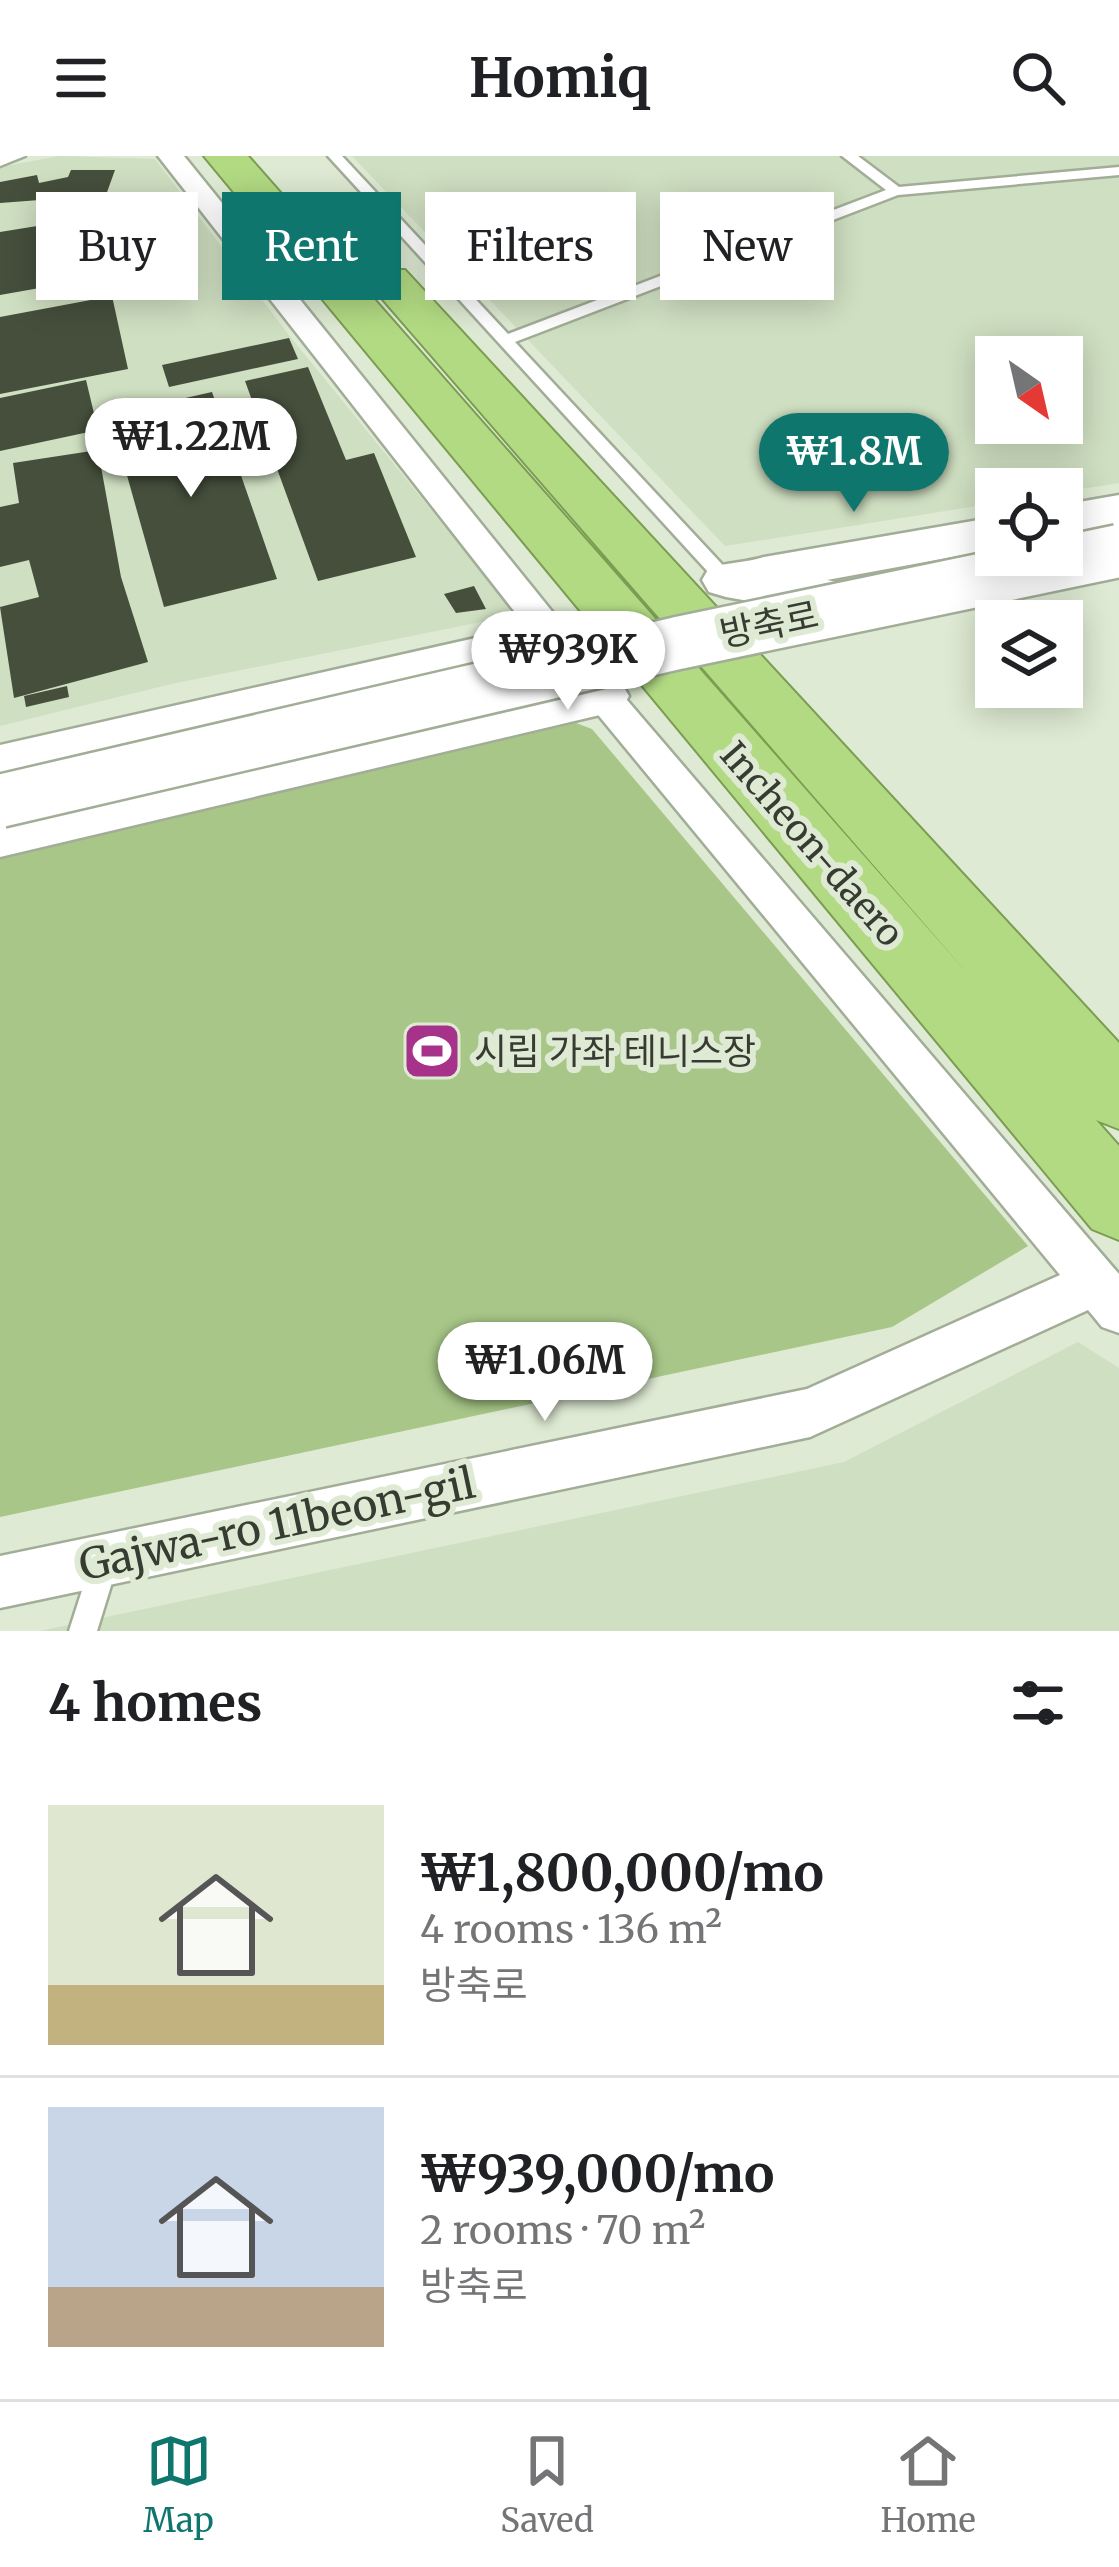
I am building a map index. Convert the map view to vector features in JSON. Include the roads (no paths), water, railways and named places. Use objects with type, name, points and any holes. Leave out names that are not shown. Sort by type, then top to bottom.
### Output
[{"type":"highway","name":"Incheon-daero","points":[[225,156],[1119,1203]]},
{"type":"highway","name":"Incheon-daero","points":[[278,156],[1119,1095]]},
{"type":"main road","points":[[1083,517],[1119,511]]},
{"type":"main road","points":[[726,580],[975,537]]},
{"type":"main road","name":"방축로","points":[[0,801],[678,643],[1119,551]]},
{"type":"main road","points":[[726,580],[896,610],[1119,564]]},
{"type":"main road","points":[[0,766],[578,666]]},
{"type":"main road","points":[[0,834],[578,666]]},
{"type":"street","points":[[0,158],[12,156]]},
{"type":"street","points":[[171,156],[578,666],[1108,1296]]},
{"type":"street","name":"Gajwa-ro 11beon-gil","points":[[0,1582],[810,1413],[1108,1296]]},
{"type":"lane","points":[[335,156],[726,580]]},
{"type":"lane","points":[[849,156],[896,191]]},
{"type":"lane","points":[[508,339],[896,191],[1119,171]]},
{"type":"lane","points":[[83,1631],[105,1560]]},
{"type":"place","name":"시립 가좌 테니스장","points":[[432,1051]]}]
